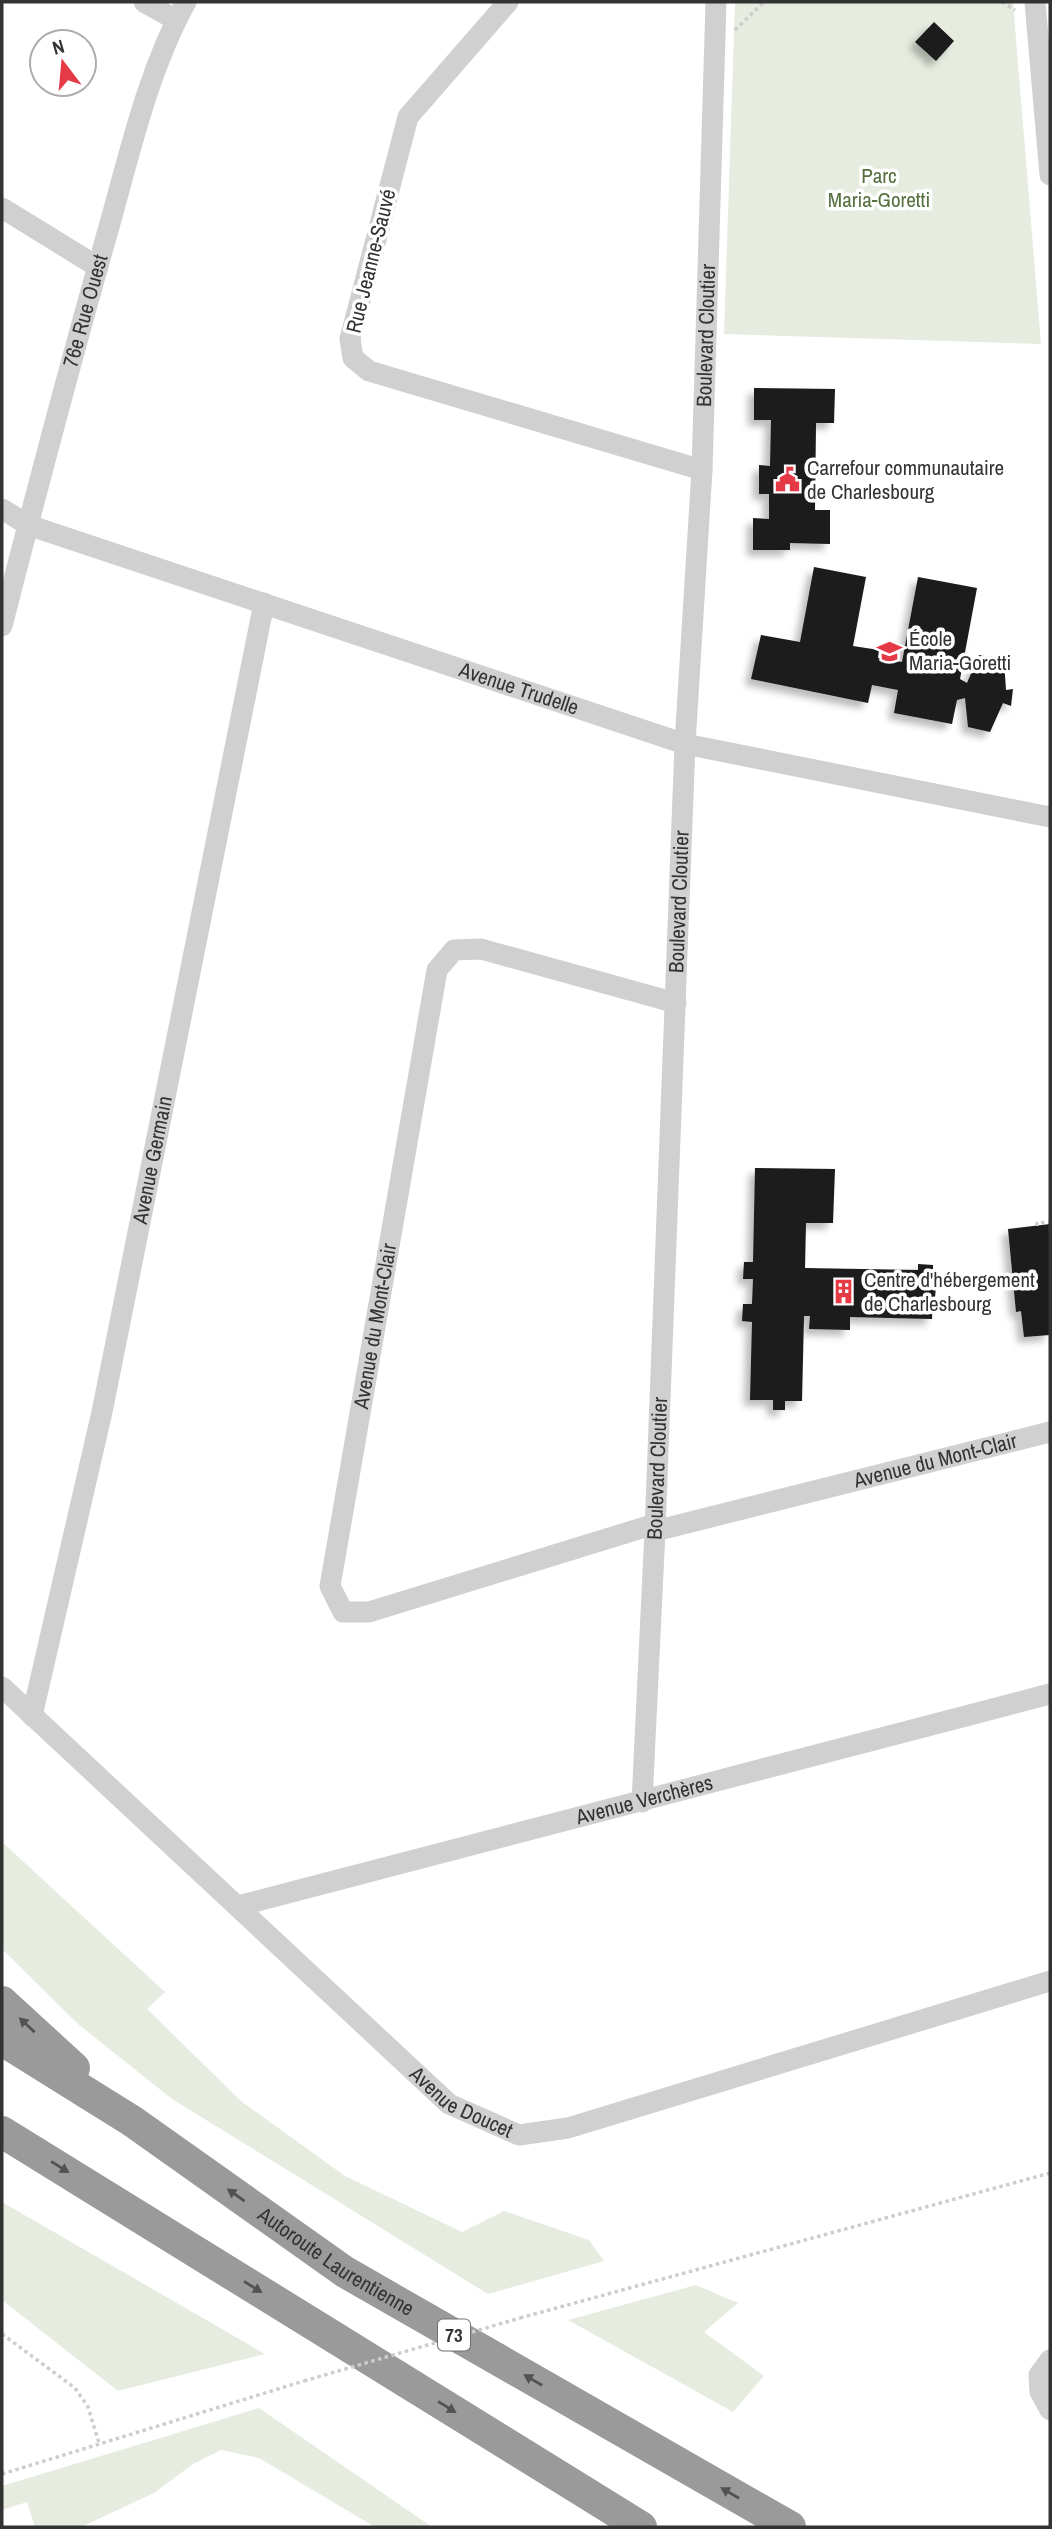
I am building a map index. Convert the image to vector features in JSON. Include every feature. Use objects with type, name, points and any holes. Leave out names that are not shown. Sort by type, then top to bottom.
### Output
[{"type":"highway","points":[[2,2002],[132,2121]]},
{"type":"highway","name":"Autoroute Laurentienne","points":[[2,2040],[132,2121],[345,2272],[790,2527]]},
{"type":"highway","points":[[2,2132],[641,2527]]},
{"type":"street","points":[[144,2],[181,11]]},
{"type":"street","name":"Rue Jeanne-Sauvé","points":[[508,2],[408,117],[349,339],[353,358],[369,371],[702,470]]},
{"type":"street","name":"Boulevard Cloutier","points":[[642,1802],[677,1003],[685,744],[702,470],[716,2]]},
{"type":"street","points":[[1035,2],[1050,175]]},
{"type":"street","name":"76e Rue Ouest","points":[[2,626],[142,109],[181,11]]},
{"type":"street","points":[[2,208],[98,267]]},
{"type":"street","name":"Avenue Trudelle","points":[[2,509],[28,525],[685,744],[1050,817]]},
{"type":"street","name":"Avenue Germain","points":[[32,1716],[102,1412],[264,603]]},
{"type":"street","name":"Avenue du Mont-Clair","points":[[677,1003],[481,949],[454,950],[437,970],[330,1586],[343,1612],[369,1612],[655,1527],[1050,1432]]},
{"type":"street","name":"Avenue Doucet","points":[[2,1687],[449,2104],[519,2135],[568,2128],[1050,1981]]},
{"type":"street","name":"Avenue Verchères","points":[[238,1906],[1050,1694]]},
{"type":"street","points":[[1050,2360],[1039,2375],[1040,2392],[1050,2410]]},
{"type":"path","points":[[715,50],[764,2]]},
{"type":"path","points":[[1037,1226],[1037,1223],[1050,1222]]},
{"type":"path","points":[[2,2474],[520,2318],[1050,2173]]},
{"type":"path","points":[[2,2334],[62,2377],[82,2395],[99,2443]]},
{"type":"green space","name":"Parc Maria-Goretti","points":[[735,2],[1013,2],[1041,344],[724,334]]},
{"type":"green space","points":[[2,1842],[165,1992],[147,2009],[242,2102],[345,2176],[462,2232],[504,2211],[589,2240],[604,2261],[488,2294],[172,2099],[78,2024],[2,1949]]},
{"type":"green space","points":[[2,2202],[265,2354],[118,2391],[2,2300]]},
{"type":"green space","points":[[696,2285],[738,2303],[704,2332],[764,2376],[733,2412],[568,2320]]},
{"type":"green space","points":[[259,2408],[432,2527],[375,2527],[259,2458],[221,2450],[193,2464],[154,2493],[81,2527],[35,2527],[27,2502],[2,2510],[2,2486]]},
{"type":"building","points":[[934,22],[954,41],[936,61],[915,42]]},
{"type":"building","name":"Carrefour communautaire de Charlesbourg","points":[[754,388],[835,389],[834,423],[816,423],[815,510],[830,510],[830,544],[790,543],[790,550],[753,550],[753,518],[769,519],[769,494],[759,494],[759,465],[770,466],[771,420],[754,420]]},
{"type":"building","points":[[814,567],[866,577],[853,646],[879,650],[878,658],[902,662],[918,577],[977,588],[960,679],[967,683],[979,655],[1004,660],[1006,690],[1013,689],[1011,706],[1003,703],[990,732],[968,727],[965,698],[957,700],[952,724],[894,713],[898,690],[872,685],[868,703],[751,679],[761,635],[800,642]]},
{"type":"building","name":"Centre d'hébergement de Charlesbourg","points":[[755,1168],[835,1169],[833,1223],[806,1223],[805,1268],[918,1270],[918,1264],[933,1265],[933,1286],[936,1286],[932,1319],[850,1317],[850,1330],[809,1329],[810,1316],[804,1316],[802,1401],[785,1401],[785,1410],[773,1410],[773,1400],[750,1400],[752,1322],[742,1321],[743,1304],[752,1304],[753,1279],[743,1279],[744,1262],[753,1262]]},
{"type":"building","points":[[1050,1224],[1050,1335],[1024,1337],[1021,1311],[1016,1312],[1008,1229]]},
{"type":"place","name":"Carrefour communautaire de Charlesbourg","points":[[787,480]]},
{"type":"place","name":"École Maria-Goretti","points":[[889,651]]},
{"type":"place","name":"Centre d'hébergement de Charlesbourg","points":[[844,1292]]}]
